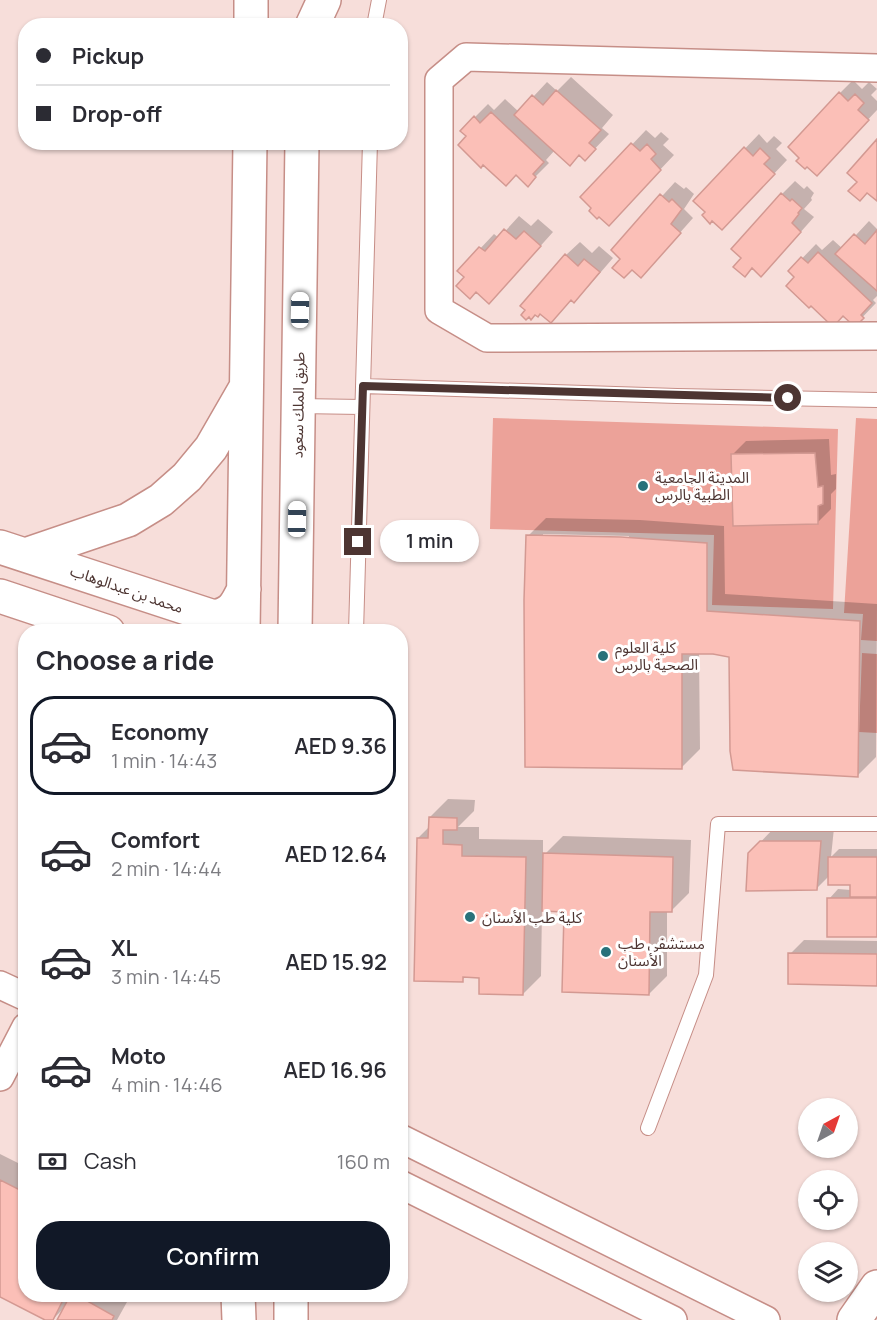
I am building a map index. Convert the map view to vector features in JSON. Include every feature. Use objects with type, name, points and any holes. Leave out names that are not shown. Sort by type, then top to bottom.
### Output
[{"type":"street","points":[[251,18],[252,0]]},
{"type":"street","points":[[303,0],[303,18]]},
{"type":"street","points":[[316,18],[324,0]]},
{"type":"street","points":[[877,68],[466,57],[438,80],[440,310],[487,338],[877,336]]},
{"type":"street","points":[[243,624],[249,150]]},
{"type":"street","name":"طريق الملك سعود","points":[[295,624],[302,150]]},
{"type":"street","points":[[12,551],[128,520],[161,500],[188,477],[211,448],[246,388]]},
{"type":"street","name":"محمد بن عبدالوهاب","points":[[12,551],[214,617],[226,615],[235,606],[244,589]]},
{"type":"street","points":[[0,596],[84,624]]},
{"type":"street","points":[[0,985],[18,993]]},
{"type":"street","points":[[0,1077],[18,1042]]},
{"type":"street","points":[[408,1142],[766,1320]]},
{"type":"street","points":[[408,1188],[674,1320]]},
{"type":"street","points":[[854,1320],[877,1287]]},
{"type":"street","points":[[238,1302],[239,1320]]},
{"type":"street","points":[[291,1302],[291,1320]]},
{"type":"lane","points":[[376,18],[379,0]]},
{"type":"lane","points":[[356,624],[370,150]]},
{"type":"lane","points":[[363,386],[877,400]]},
{"type":"lane","points":[[298,406],[362,407]]},
{"type":"lane","points":[[648,1128],[706,975],[718,824],[877,824]]},
{"type":"shaded area","points":[[493,418],[838,429],[833,609],[712,605],[714,535],[490,529]]},
{"type":"shaded area","points":[[856,418],[877,419],[877,641],[861,640],[863,614],[844,613]]},
{"type":"shaded area","points":[[862,653],[877,654],[877,733],[859,732]]},
{"type":"building","points":[[556,90],[601,130],[589,143],[596,149],[585,161],[579,155],[570,166],[514,115],[532,95],[543,105]]},
{"type":"building","points":[[839,92],[848,101],[855,94],[864,103],[858,110],[869,120],[817,176],[796,161],[799,158],[788,147]]},
{"type":"building","points":[[491,112],[544,162],[533,174],[536,177],[528,187],[516,175],[506,186],[483,165],[481,168],[458,145],[466,136],[460,131],[474,116],[480,123]]},
{"type":"building","points":[[877,139],[877,201],[867,193],[860,201],[848,191],[857,182],[847,173]]},
{"type":"building","points":[[631,143],[640,151],[647,144],[656,154],[651,159],[661,170],[609,226],[589,211],[591,208],[580,197]]},
{"type":"building","points":[[744,147],[753,156],[760,148],[770,158],[764,164],[775,174],[722,230],[712,221],[710,224],[702,215],[705,212],[693,201]]},
{"type":"building","points":[[781,193],[802,208],[792,223],[801,232],[761,277],[752,268],[745,277],[733,267],[741,258],[731,249]]},
{"type":"building","points":[[660,194],[669,202],[672,199],[682,209],[671,224],[681,233],[641,278],[632,270],[624,278],[612,268],[620,259],[611,250]]},
{"type":"building","points":[[504,229],[516,239],[524,231],[541,246],[489,304],[476,292],[470,299],[456,286],[464,277],[457,271],[479,247],[485,251]]},
{"type":"building","points":[[877,230],[877,291],[835,254],[854,234],[865,244]]},
{"type":"building","points":[[818,252],[872,303],[861,315],[864,318],[855,327],[843,316],[833,327],[786,286],[794,277],[788,271],[801,257],[808,263]]},
{"type":"building","points":[[565,254],[578,266],[584,259],[600,272],[574,303],[571,300],[551,323],[540,314],[538,317],[535,315],[531,320],[529,317],[526,320],[521,315],[525,310],[520,306]]},
{"type":"building","points":[[815,453],[818,487],[823,486],[823,504],[818,506],[818,524],[733,526],[731,454]]},
{"type":"building","name":"كلية العلوم الصحية بالرس","points":[[526,535],[621,537],[707,543],[707,611],[860,621],[858,777],[733,770],[730,751],[729,657],[713,654],[682,654],[682,769],[525,767]]},
{"type":"building","name":"كلية طب الأسنان","points":[[429,817],[457,818],[457,830],[443,830],[443,844],[462,845],[462,856],[526,857],[523,995],[479,994],[479,978],[463,977],[463,982],[414,981],[417,838],[428,838]]},
{"type":"building","points":[[760,841],[821,841],[817,890],[746,891],[748,853]]},
{"type":"building","name":"مستشفى طب الأسنان","points":[[543,853],[673,857],[672,912],[650,912],[649,995],[562,992],[564,912],[542,911]]},
{"type":"building","points":[[828,857],[877,857],[877,897],[850,897],[850,885],[828,885]]},
{"type":"building","points":[[827,898],[877,898],[877,937],[827,937]]},
{"type":"building","points":[[788,953],[877,954],[877,986],[788,984]]},
{"type":"building","points":[[0,1180],[18,1189],[18,1302],[62,1302],[53,1320],[45,1320],[0,1297]]},
{"type":"building","points":[[67,1302],[89,1302],[114,1316],[112,1320],[57,1320]]},
{"type":"place","name":"المدينة الجامعية الطبية بالرس","points":[[643,486]]},
{"type":"place","name":"كلية العلوم الصحية بالرس","points":[[603,656]]},
{"type":"place","name":"كلية طب الأسنان","points":[[470,917]]},
{"type":"place","name":"مستشفى طب الأسنان","points":[[606,952]]},
{"type":"route","points":[[358,542],[363,386],[788,398]]}]
